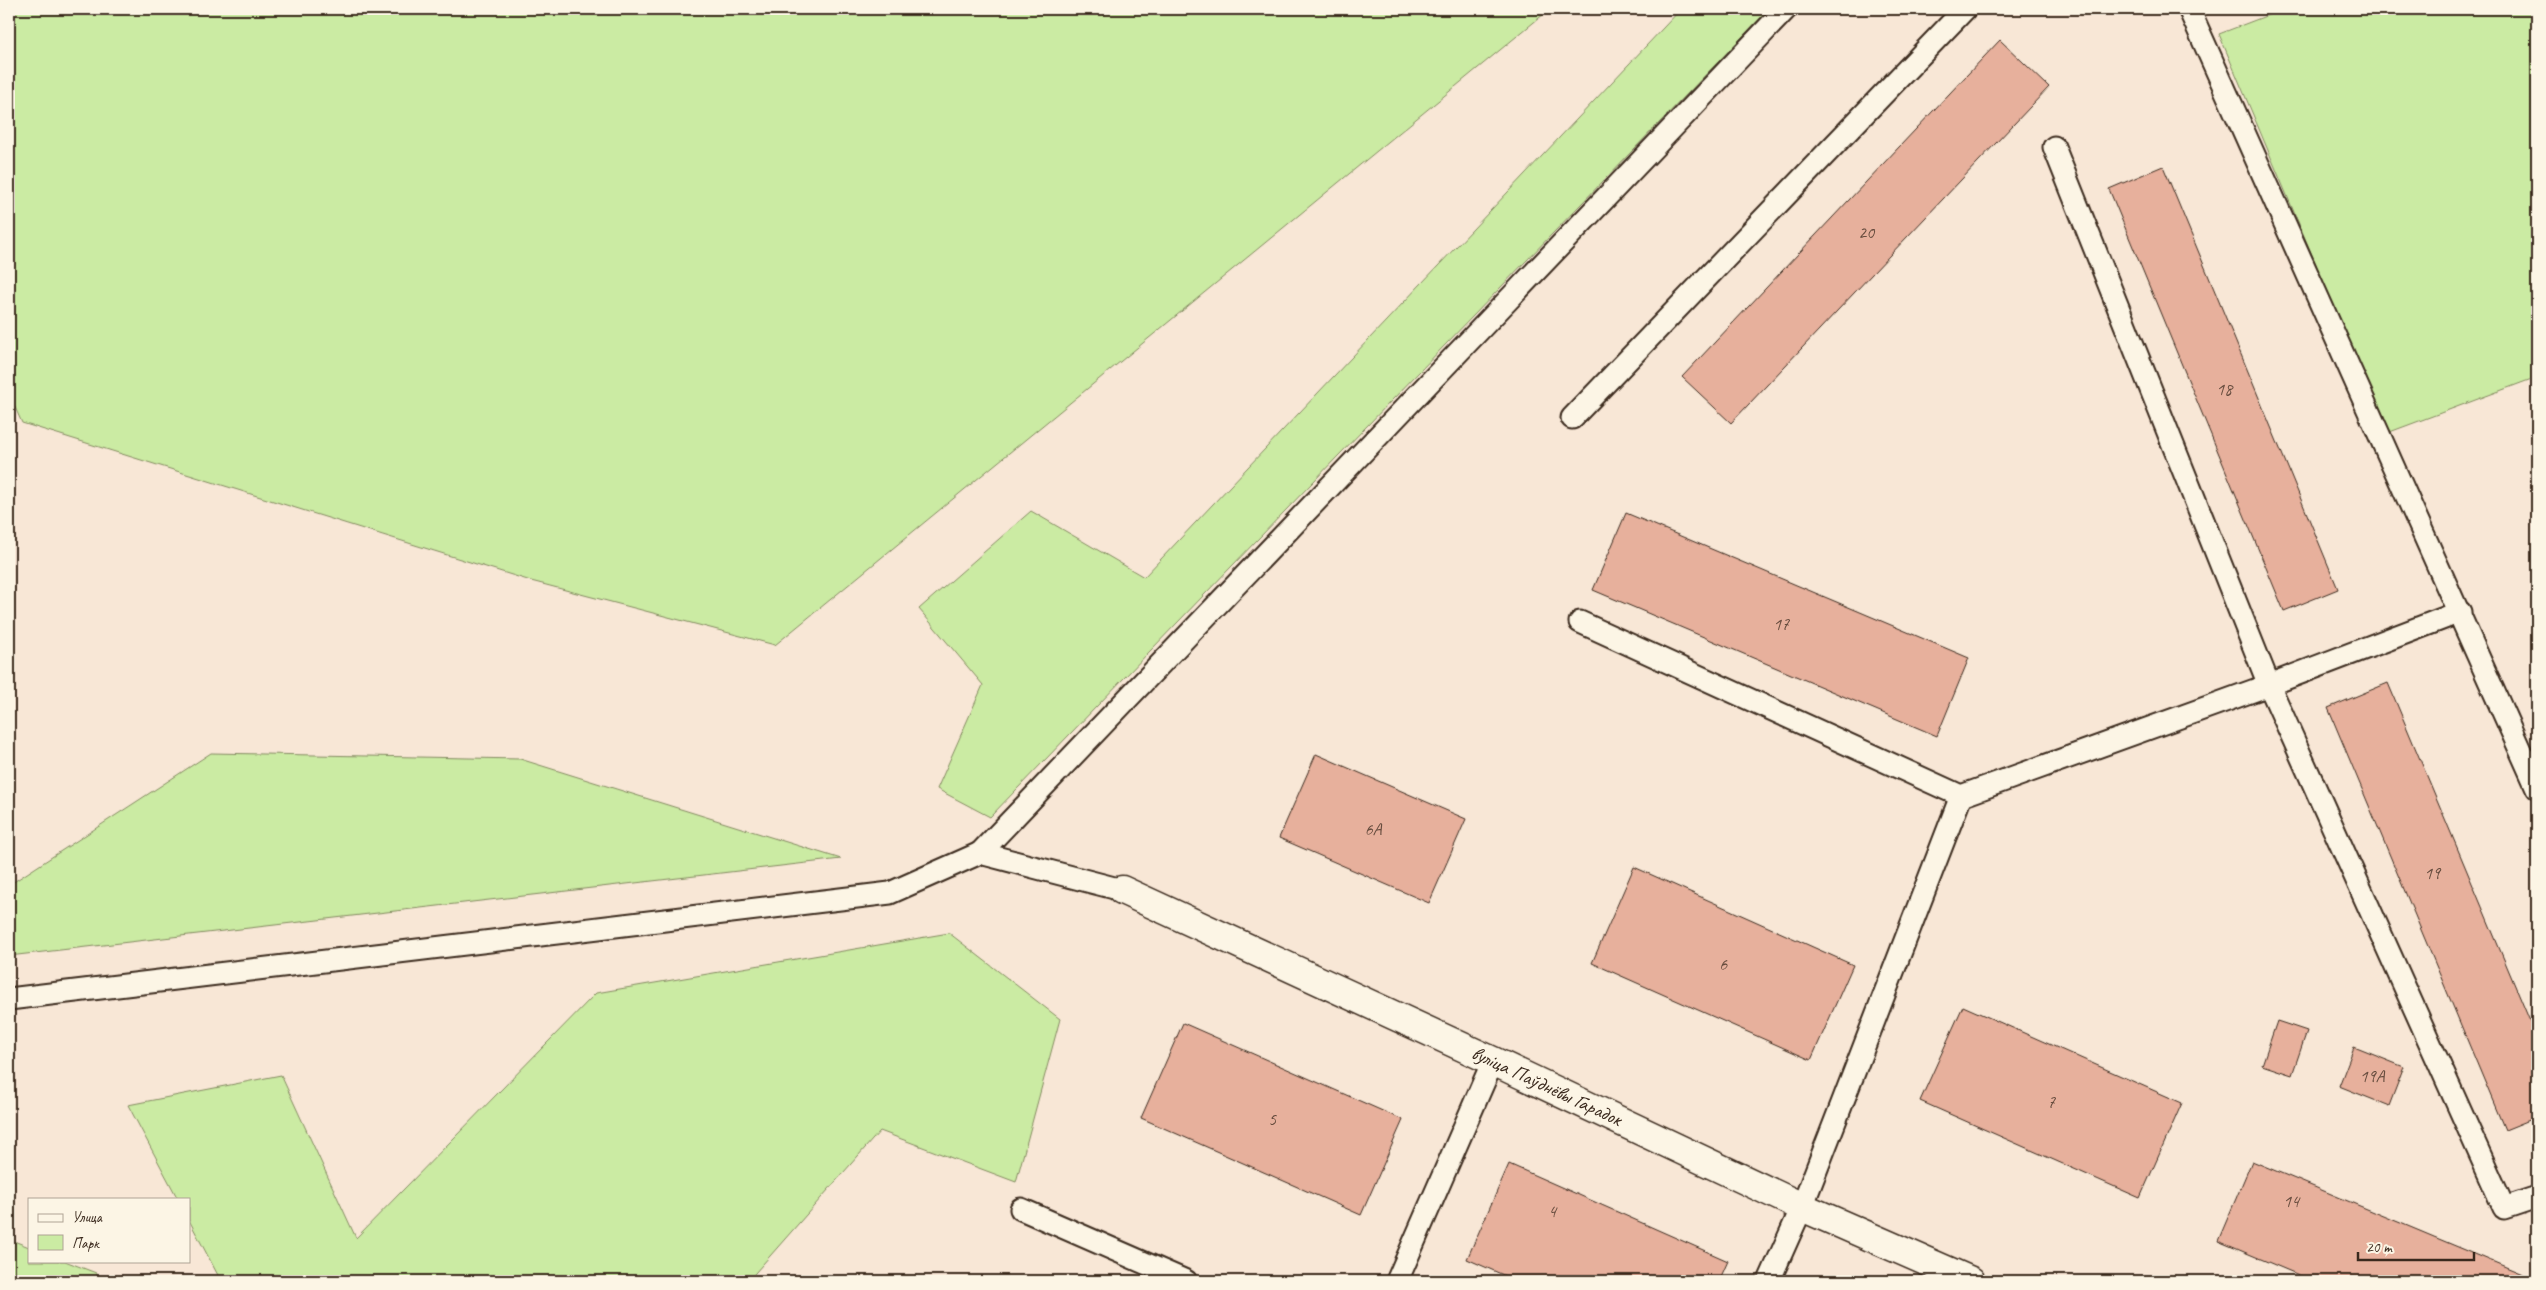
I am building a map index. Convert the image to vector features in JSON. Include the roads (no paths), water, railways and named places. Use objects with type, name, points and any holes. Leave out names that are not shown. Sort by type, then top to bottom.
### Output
[{"type":"street","name":"вуліца Паўднёвы Гарадок","points":[[1122,890],[1493,1060],[1802,1207],[1971,1281]]},
{"type":"lane","points":[[9,1000],[890,893],[980,853],[1786,9]]},
{"type":"lane","points":[[1572,418],[1965,9]]},
{"type":"lane","points":[[2189,9],[2537,788]]},
{"type":"lane","points":[[2054,146],[2269,684],[2504,1208],[2537,1197]]},
{"type":"lane","points":[[1580,622],[1961,796],[2460,612]]},
{"type":"lane","points":[[1769,1281],[1802,1207],[1961,796]]},
{"type":"lane","points":[[980,853],[1122,890]]},
{"type":"lane","points":[[1396,1281],[1493,1060]]},
{"type":"lane","points":[[1021,1209],[1186,1281]]}]
